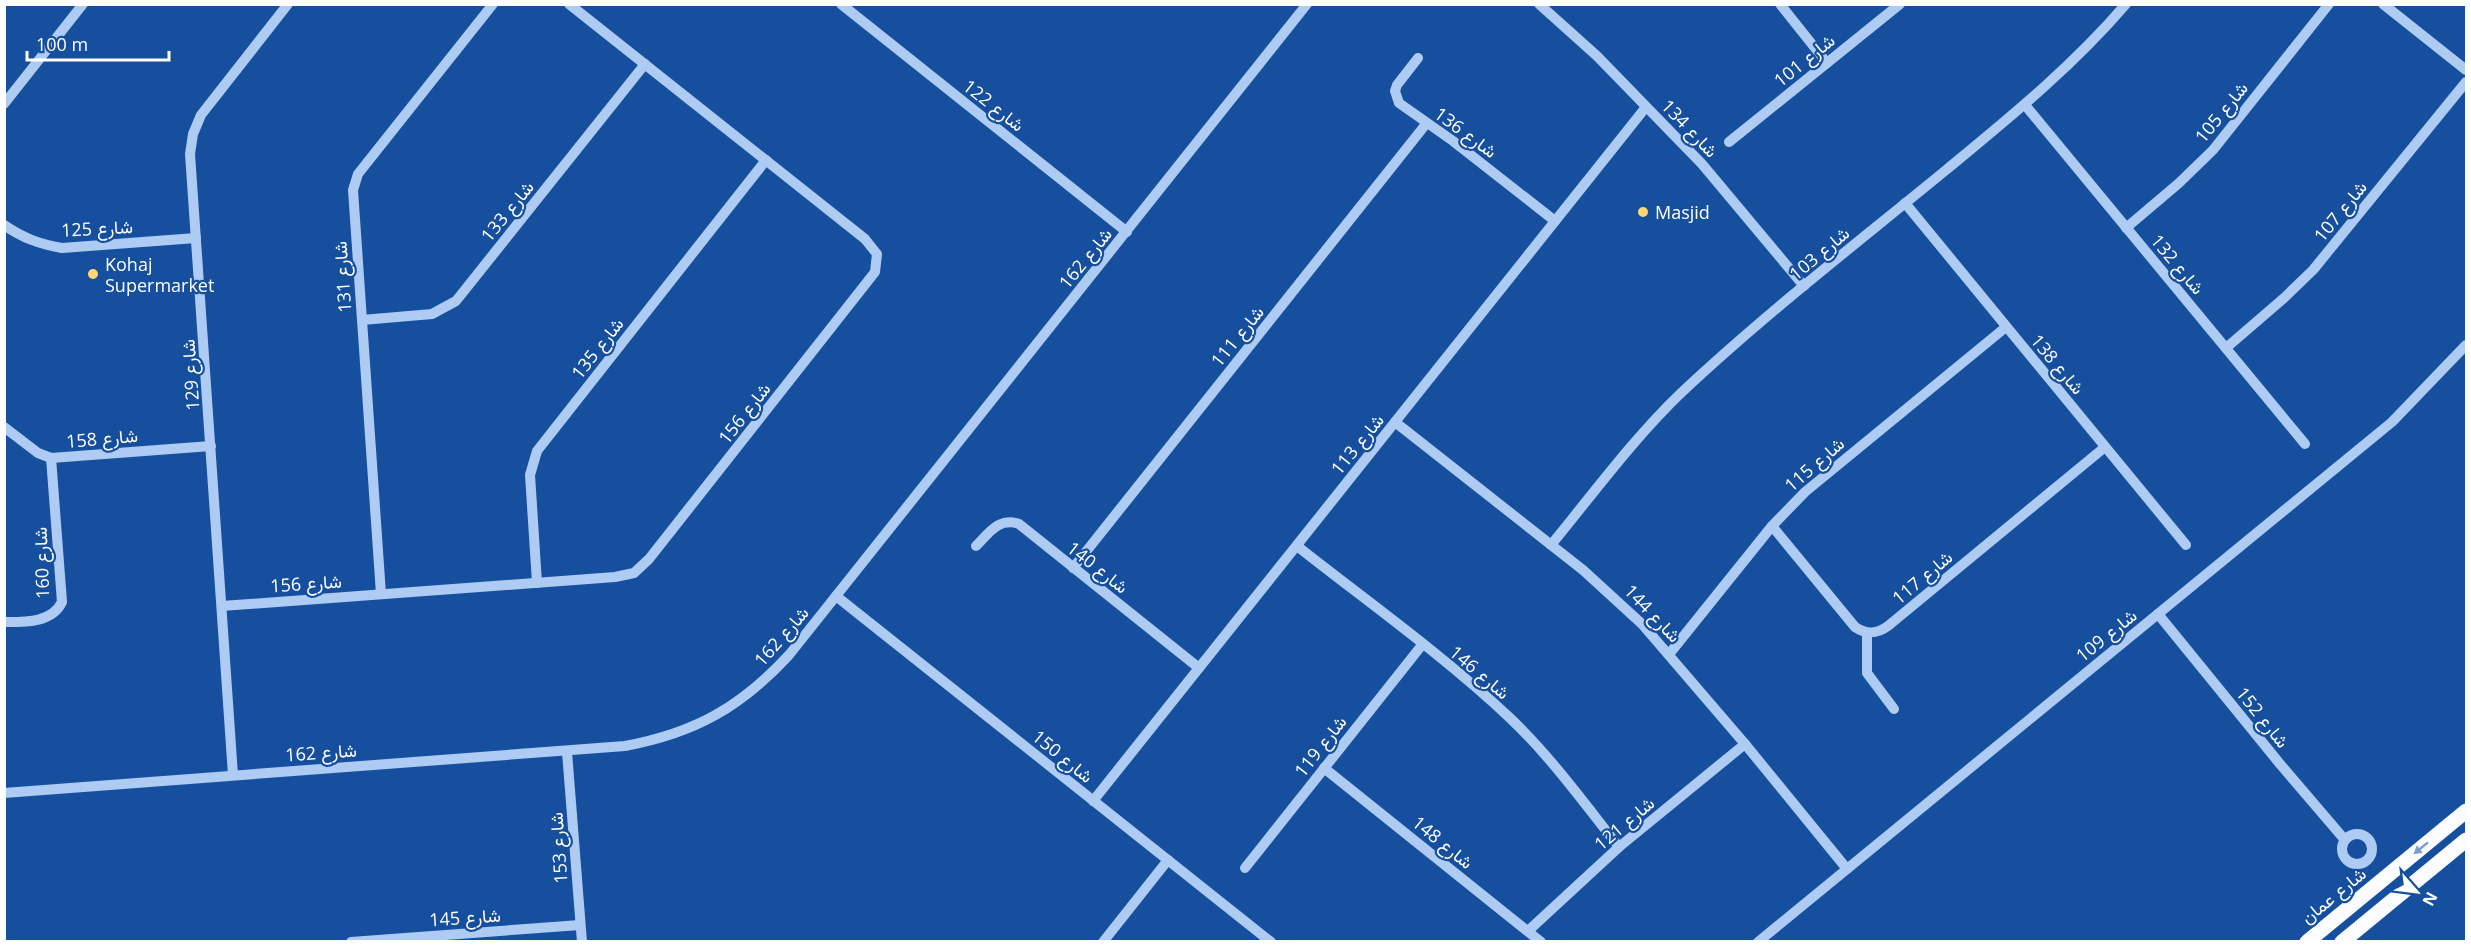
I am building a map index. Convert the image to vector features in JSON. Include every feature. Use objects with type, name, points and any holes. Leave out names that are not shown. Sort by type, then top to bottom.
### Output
[{"type":"main road","name":"شارع عمان","points":[[2307,942],[2466,811]]},
{"type":"main road","points":[[2342,942],[2466,840]]},
{"type":"street","points":[[4,104],[83,4]]},
{"type":"street","name":"شارع 129","points":[[233,775],[190,154],[193,134],[201,115],[288,4]]},
{"type":"street","name":"شارع 131","points":[[381,594],[353,199],[355,182],[492,4]]},
{"type":"street","name":"شارع 156","points":[[222,606],[625,576],[643,567],[875,272],[878,263],[872,245],[569,4]]},
{"type":"street","name":"شارع 122","points":[[841,4],[1127,232]]},
{"type":"street","name":"شارع 162","points":[[4,793],[567,752],[657,740],[716,717],[767,678],[836,596],[1307,4]]},
{"type":"street","name":"شارع 134","points":[[1539,4],[1598,56],[1646,107],[1747,216],[1804,286]]},
{"type":"street","points":[[1780,4],[1827,63]]},
{"type":"street","name":"شارع 101","points":[[1729,142],[1900,4]]},
{"type":"street","name":"شارع 103","points":[[1551,545],[1675,399],[1804,286],[2025,105],[2082,53],[2126,4]]},
{"type":"street","name":"شارع 105","points":[[2126,228],[2180,183],[2213,150],[2329,4]]},
{"type":"street","points":[[2383,4],[2466,70]]},
{"type":"street","name":"شارع 136","points":[[1418,58],[1397,85],[1396,98],[1399,104],[1453,141],[1555,221]]},
{"type":"street","name":"شارع 133","points":[[362,320],[432,314],[456,301],[645,64]]},
{"type":"street","name":"شارع 107","points":[[2226,348],[2313,270],[2466,82]]},
{"type":"street","name":"شارع 132","points":[[2025,105],[2305,444]]},
{"type":"street","name":"شارع 113","points":[[1093,801],[1646,107]]},
{"type":"street","name":"شارع 111","points":[[1073,568],[1426,124]]},
{"type":"street","name":"شارع 135","points":[[537,583],[530,475],[537,451],[766,160]]},
{"type":"street","name":"شارع 138","points":[[1905,203],[2186,545]]},
{"type":"street","name":"شارع 125","points":[[4,225],[22,237],[41,245],[62,248],[196,238]]},
{"type":"street","name":"شارع 115","points":[[1670,653],[1772,526],[1805,492],[2006,327]]},
{"type":"street","name":"شارع 109","points":[[1758,942],[2392,422],[2466,345]]},
{"type":"street","name":"شارع 144","points":[[1395,422],[1614,596],[1670,653],[1847,869]]},
{"type":"street","name":"شارع 158","points":[[4,427],[38,453],[51,458],[211,446]]},
{"type":"street","name":"شارع 117","points":[[1868,633],[1875,633],[1888,626],[2105,447]]},
{"type":"street","name":"شارع 160","points":[[4,622],[50,617],[58,611],[62,603],[51,458]]},
{"type":"street","name":"شارع 140","points":[[976,546],[997,525],[1012,522],[1019,524],[1199,668]]},
{"type":"street","points":[[1772,526],[1856,627],[1868,633],[1867,673],[1894,709]]},
{"type":"street","name":"شارع 146","points":[[1296,546],[1488,698],[1531,740],[1619,847]]},
{"type":"street","name":"شارع 150","points":[[836,596],[1269,941]]},
{"type":"street","name":"شارع 152","points":[[2158,614],[2345,840]]},
{"type":"street","name":"شارع 119","points":[[1245,868],[1422,645]]},
{"type":"street","name":"شارع 121","points":[[1528,931],[1619,847],[1745,744]]},
{"type":"street","name":"شارع 153","points":[[567,752],[582,942]]},
{"type":"street","name":"شارع 148","points":[[1324,768],[1541,942]]},
{"type":"street","points":[[1103,942],[1168,861]]},
{"type":"street","name":"شارع 145","points":[[351,942],[580,925]]},
{"type":"place","name":"Masjid","points":[[1643,212]]},
{"type":"place","name":"Kohaj Supermarket","points":[[93,274]]}]
